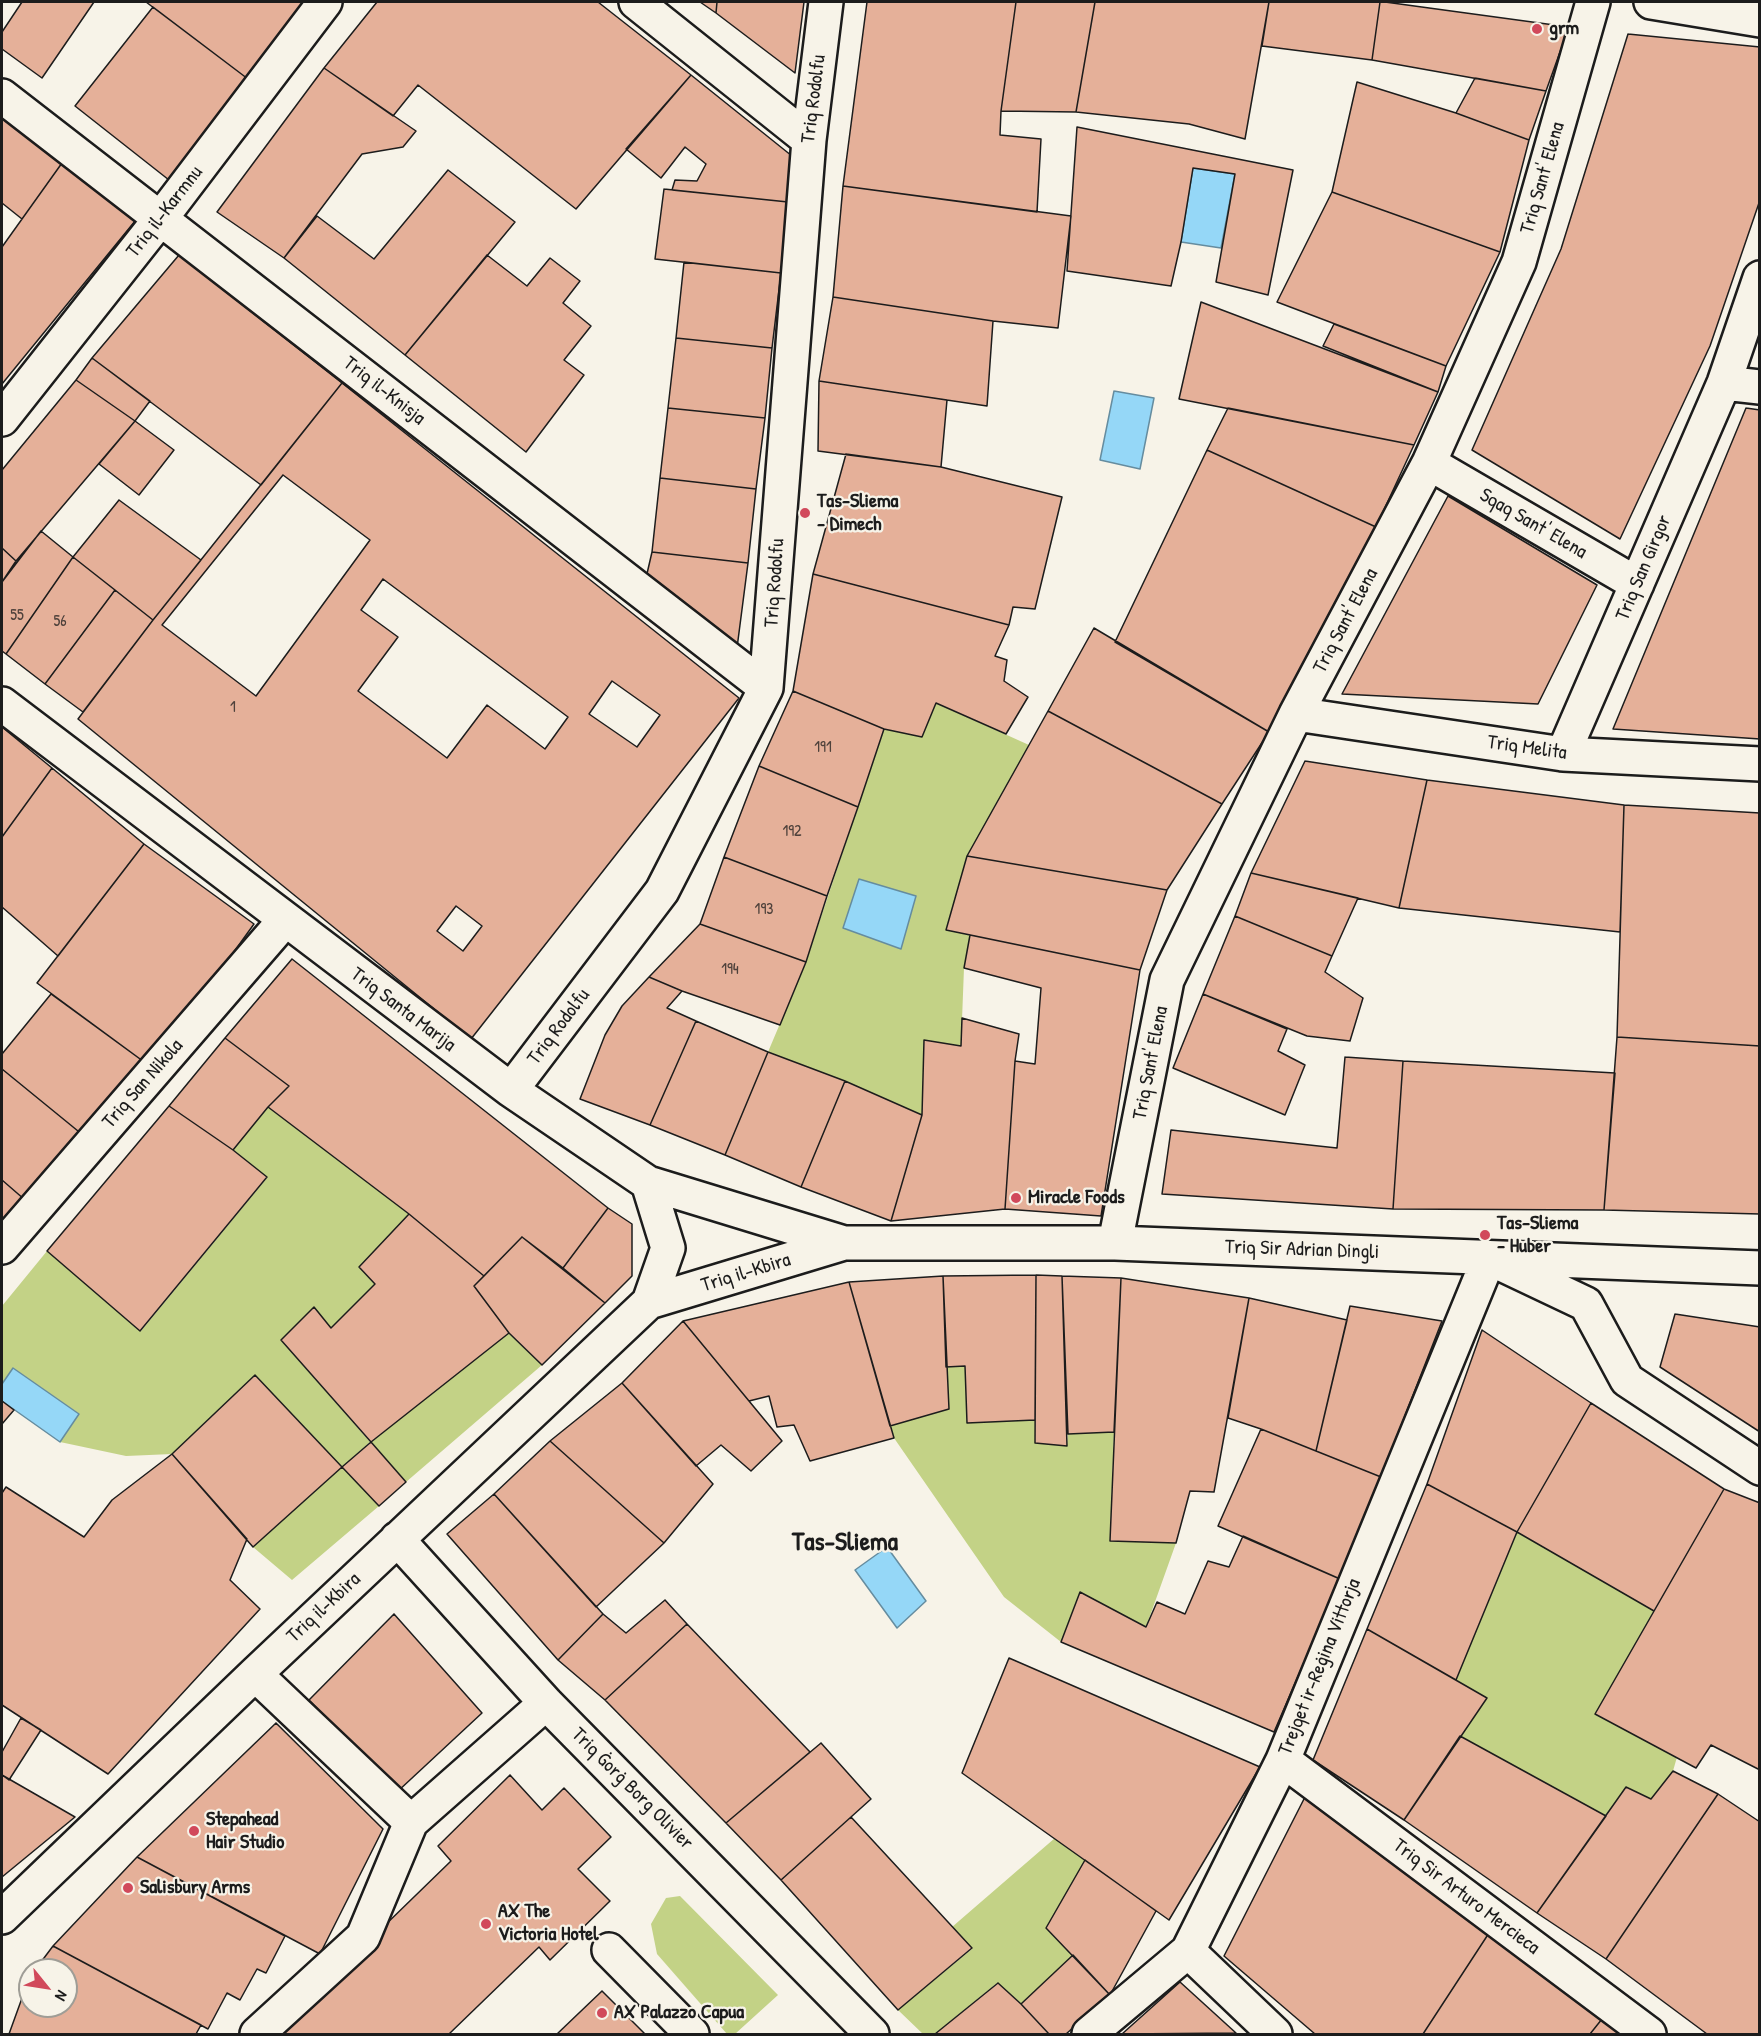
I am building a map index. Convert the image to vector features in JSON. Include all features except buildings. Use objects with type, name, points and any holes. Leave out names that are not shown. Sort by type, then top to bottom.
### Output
[{"type":"street","name":"Triq il-Karmnu","points":[[2,419],[161,218],[325,2]]},
{"type":"street","points":[[636,2],[809,140]]},
{"type":"street","name":"Triq Rodolfu","points":[[511,1090],[662,891],[766,688],[809,140],[826,2]]},
{"type":"street","name":"Triq Sant' Elena","points":[[1115,1243],[1167,980],[1296,714],[1430,463],[1519,262],[1593,2]]},
{"type":"street","points":[[1651,2],[1760,20]]},
{"type":"street","name":"Triq il-Knisja","points":[[2,96],[766,688]]},
{"type":"street","name":"Triq San Girgor","points":[[1563,754],[1724,383],[1760,278]]},
{"type":"street","points":[[1724,383],[1760,387]]},
{"type":"street","name":"Sqaq Sant' Elena","points":[[1430,463],[1637,584]]},
{"type":"street","name":"Triq Santa Marija","points":[[2,704],[285,921],[511,1090],[648,1183],[844,1243]]},
{"type":"street","name":"Triq Melita","points":[[1296,714],[1563,754],[1760,765]]},
{"type":"street","name":"Triq San Nikola","points":[[2,1247],[285,921]]},
{"type":"street","name":"Triq il-Kbira","points":[[648,1183],[668,1248],[649,1302]]},
{"type":"street","name":"Triq Sir Adrian Dingli","points":[[844,1243],[1115,1243],[1760,1268]]},
{"type":"street","name":"Triq il-Kbira","points":[[2,1917],[397,1539],[649,1302],[844,1243]]},
{"type":"street","points":[[1489,1258],[1586,1304],[1627,1380],[1760,1468]]},
{"type":"street","name":"Trejqet ir-Reġina Vittorja","points":[[1089,2034],[1188,1951],[1282,1760],[1489,1258]]},
{"type":"street","name":"Triq Ġorġ Borg Olivier","points":[[397,1539],[546,1703],[872,2034]]},
{"type":"street","points":[[255,1674],[411,1822]]},
{"type":"street","points":[[257,2034],[363,1937],[411,1822],[546,1703]]},
{"type":"street","name":"Triq Sir Arturo Mercieca","points":[[1282,1760],[1649,2034]]},
{"type":"street","points":[[609,1950],[692,2034]]},
{"type":"street","points":[[1188,1951],[1275,2034]]},
{"type":"green space","points":[[936,703],[1029,745],[947,930],[970,935],[964,968],[961,1046],[924,1040],[922,1115],[768,1052],[806,962],[884,729],[922,737]]},
{"type":"green space","points":[[268,1107],[409,1214],[359,1267],[375,1284],[331,1328],[281,1340],[370,1442],[342,1467],[255,1375],[172,1454],[126,1456],[60,1442],[79,1414],[13,1368],[2,1384],[2,1306],[47,1251],[141,1331],[267,1178],[233,1150]]},
{"type":"green space","points":[[509,1333],[542,1365],[406,1482],[370,1442]]},
{"type":"green space","points":[[965,1366],[967,1423],[1035,1420],[1035,1443],[1067,1445],[1068,1434],[1114,1432],[1110,1541],[1176,1543],[1146,1627],[1080,1592],[1061,1642],[1004,1597],[894,1438],[890,1426],[949,1409],[946,1367]]},
{"type":"green space","points":[[342,1467],[379,1506],[292,1580],[253,1547]]},
{"type":"green space","points":[[1517,1532],[1654,1611],[1595,1714],[1677,1757],[1673,1771],[1651,1799],[1626,1787],[1606,1816],[1460,1736],[1487,1698],[1456,1680]]},
{"type":"green space","points":[[1055,1838],[1085,1860],[1046,1928],[1073,1955],[1021,2004],[997,1983],[935,2034],[923,2034],[898,2010],[972,1949],[952,1927]]},
{"type":"green space","points":[[680,1896],[778,1995],[735,2034],[727,2034],[657,1954],[651,1924],[666,1898]]},
{"type":"water","points":[[1193,168],[1235,174],[1221,248],[1181,242]]},
{"type":"water","points":[[1114,391],[1154,398],[1140,469],[1100,460]]},
{"type":"water","points":[[859,879],[916,896],[901,949],[843,928]]},
{"type":"water","points":[[13,1368],[79,1414],[60,1442],[2,1401],[2,1384]]},
{"type":"water","points":[[887,1547],[926,1601],[897,1628],[855,1570]]},
{"type":"place","name":"grm","points":[[1537,29]]},
{"type":"place","name":"Tas-Sliema - Dimech","points":[[805,513]]},
{"type":"place","name":"Miracle Foods","points":[[1016,1198]]},
{"type":"place","name":"Tas-Sliema - Huber","points":[[1485,1235]]},
{"type":"place","name":"Stepahead Hair Studio","points":[[194,1831]]},
{"type":"place","name":"Salisbury Arms","points":[[128,1888]]},
{"type":"place","name":"AX The Victoria Hotel","points":[[486,1924]]},
{"type":"place","name":"AX Palazzo Capua","points":[[602,2013]]},
{"type":"district","name":"Tas-Sliema","points":[[845,1543]]}]
